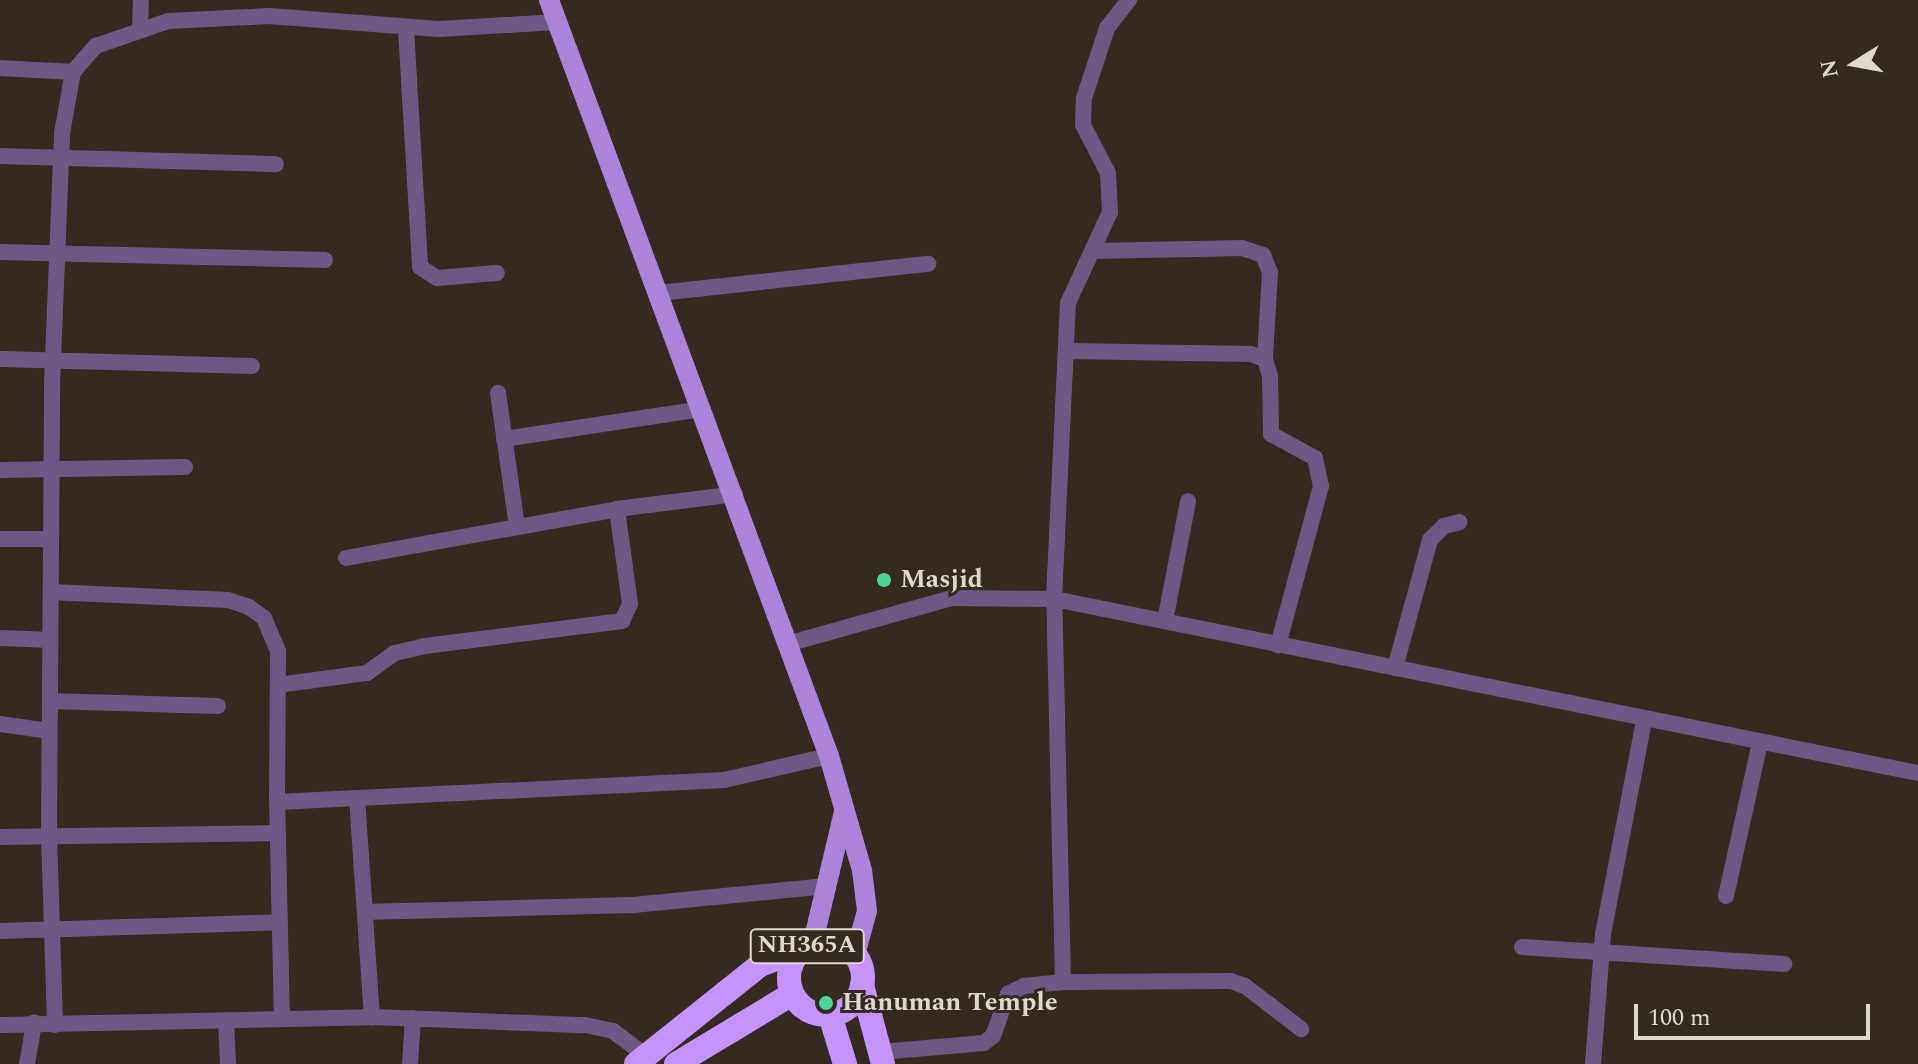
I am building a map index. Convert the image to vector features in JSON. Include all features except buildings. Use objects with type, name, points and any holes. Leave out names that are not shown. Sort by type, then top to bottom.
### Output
[{"type":"highway","name":"NH365A","points":[[641,1060],[760,965],[807,946],[844,945],[855,955],[882,1058]]},
{"type":"highway","name":"NH365A","points":[[807,946],[788,978],[792,994],[815,1014],[830,1015],[845,1010],[862,985]]},
{"type":"highway","name":"NH365A","points":[[676,1064],[792,994]]},
{"type":"highway","points":[[830,1015],[845,1064]]},
{"type":"main road","points":[[549,0],[735,494],[829,756],[845,808],[867,911],[855,955]]},
{"type":"main road","points":[[807,946],[827,886],[845,808]]},
{"type":"street","points":[[140,28],[141,0]]},
{"type":"street","points":[[1063,982],[1054,599],[1066,351],[1074,280],[1105,230],[1111,191],[1108,173],[1083,125],[1084,98],[1107,28],[1129,0]]},
{"type":"street","points":[[55,1025],[49,836],[53,360],[65,99],[73,72],[96,46],[140,28],[182,20],[269,16],[406,29],[557,22]]},
{"type":"street","points":[[406,29],[420,267],[437,278],[497,273]]},
{"type":"street","points":[[0,68],[73,72]]},
{"type":"street","points":[[0,156],[276,164]]},
{"type":"street","points":[[1094,251],[1242,248],[1263,255],[1270,272],[1265,359],[1271,434],[1315,458],[1321,486],[1278,645]]},
{"type":"street","points":[[0,252],[325,260]]},
{"type":"street","points":[[659,293],[928,264]]},
{"type":"street","points":[[1066,351],[1251,354],[1265,359]]},
{"type":"street","points":[[0,359],[252,366]]},
{"type":"street","points":[[498,393],[517,527]]},
{"type":"street","points":[[504,439],[703,409]]},
{"type":"street","points":[[0,470],[185,467]]},
{"type":"street","points":[[346,558],[617,509],[735,494]]},
{"type":"street","points":[[1165,621],[1188,501]]},
{"type":"street","points":[[278,685],[367,673],[395,653],[425,646],[622,621],[630,604],[617,509]]},
{"type":"street","points":[[1395,668],[1430,540],[1444,526],[1460,522]]},
{"type":"street","points":[[0,539],[51,539]]},
{"type":"street","points":[[51,592],[228,600],[249,607],[264,618],[272,636],[278,685],[277,802],[282,1019]]},
{"type":"street","points":[[787,644],[952,598],[1054,599],[1644,721],[1918,773]]},
{"type":"street","points":[[0,638],[50,640]]},
{"type":"street","points":[[50,701],[218,706]]},
{"type":"street","points":[[1593,1064],[1601,956],[1615,858],[1644,721]]},
{"type":"street","points":[[0,724],[49,731]]},
{"type":"street","points":[[1726,896],[1760,743]]},
{"type":"street","points":[[277,802],[724,780],[829,756]]},
{"type":"street","points":[[357,798],[372,1017]]},
{"type":"street","points":[[0,837],[278,833]]},
{"type":"street","points":[[365,912],[633,905],[827,886]]},
{"type":"street","points":[[0,931],[280,922]]},
{"type":"street","points":[[1522,947],[1601,956],[1784,964]]},
{"type":"street","points":[[882,1058],[984,1043],[993,1036],[1008,994],[1024,986],[1063,982],[1231,981],[1245,986],[1301,1029]]},
{"type":"street","points":[[0,1025],[372,1017],[585,1025],[613,1031],[641,1060]]},
{"type":"street","points":[[410,1064],[413,1018]]},
{"type":"street","points":[[226,1020],[228,1064]]},
{"type":"street","points":[[27,1064],[34,1023]]},
{"type":"place","name":"Masjid","points":[[884,580]]},
{"type":"place","name":"Hanuman Temple","points":[[826,1003]]}]
